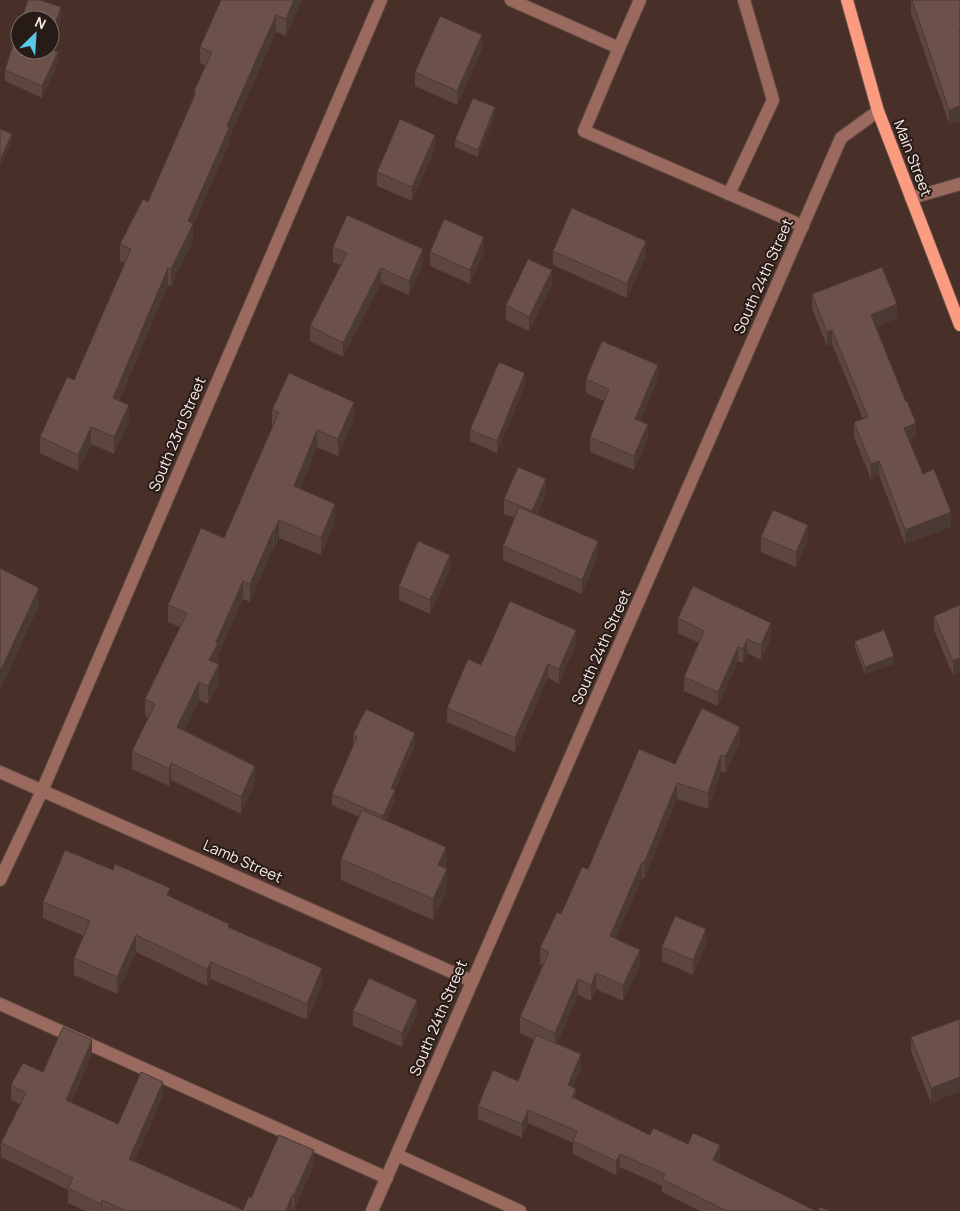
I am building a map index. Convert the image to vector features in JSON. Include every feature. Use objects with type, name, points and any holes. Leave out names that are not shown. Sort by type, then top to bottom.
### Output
[{"type":"main road","name":"Main Street","points":[[847,0],[878,111],[960,325]]},
{"type":"street","name":"South 23rd Street","points":[[0,880],[42,791],[382,0]]},
{"type":"street","points":[[511,0],[619,48]]},
{"type":"street","points":[[640,0],[584,131],[803,226]]},
{"type":"street","points":[[729,194],[773,100],[744,0]]},
{"type":"street","name":"South 24th Street","points":[[372,1211],[841,138],[878,111]]},
{"type":"street","points":[[911,198],[960,184]]},
{"type":"street","name":"Lamb Street","points":[[0,772],[472,981]]},
{"type":"street","points":[[0,1004],[387,1178]]},
{"type":"street","points":[[397,1155],[520,1211]]},
{"type":"building","points":[[28,0],[40,0],[61,7],[60,10],[24,10]]},
{"type":"building","points":[[221,0],[294,0],[286,19],[276,15],[188,221],[193,224],[171,269],[168,268],[113,398],[129,405],[114,437],[91,427],[78,455],[40,437],[67,377],[74,380],[131,249],[120,244],[143,199],[148,202],[196,92],[194,91],[212,52],[200,47]]},
{"type":"building","points":[[912,0],[960,0],[960,106],[949,110]]},
{"type":"building","points":[[440,16],[482,35],[457,91],[415,72]]},
{"type":"building","points":[[10,54],[10,60],[54,60],[42,86],[5,70]]},
{"type":"building","points":[[473,98],[495,107],[478,150],[455,140]]},
{"type":"building","points":[[400,119],[435,135],[412,187],[377,172]]},
{"type":"building","points":[[0,129],[12,134],[0,160]]},
{"type":"building","points":[[572,208],[646,241],[627,284],[553,251]]},
{"type":"building","points":[[347,215],[423,249],[409,281],[381,268],[343,343],[310,326],[347,253],[333,247]]},
{"type":"building","points":[[444,219],[484,237],[470,270],[430,252]]},
{"type":"building","points":[[528,259],[552,270],[529,317],[506,305]]},
{"type":"building","points":[[882,267],[897,304],[871,315],[916,423],[904,428],[923,474],[934,469],[951,512],[905,530],[879,461],[871,464],[854,422],[868,417],[832,330],[827,332],[812,294]]},
{"type":"building","points":[[602,341],[658,365],[635,419],[648,424],[634,456],[590,437],[609,389],[586,379]]},
{"type":"building","points":[[499,362],[525,373],[497,441],[470,430]]},
{"type":"building","points":[[289,373],[354,402],[338,439],[317,430],[294,486],[335,504],[321,538],[279,520],[250,584],[243,581],[216,642],[218,643],[209,660],[219,664],[208,686],[199,682],[177,727],[255,766],[241,797],[171,763],[169,769],[132,751],[155,704],[145,699],[187,613],[168,605],[201,528],[224,538],[279,412],[272,410]]},
{"type":"building","points":[[518,467],[546,479],[532,511],[504,499]]},
{"type":"building","points":[[519,507],[598,541],[582,580],[503,546]]},
{"type":"building","points":[[773,510],[808,525],[796,552],[761,537]]},
{"type":"building","points":[[418,541],[450,555],[430,600],[399,586]]},
{"type":"building","points":[[0,568],[39,588],[0,672]]},
{"type":"building","points":[[693,586],[771,623],[761,645],[747,639],[743,649],[738,647],[718,692],[684,677],[704,631],[678,618]]},
{"type":"building","points":[[510,601],[576,630],[559,669],[548,664],[515,738],[447,708],[468,659],[481,665]]},
{"type":"building","points":[[960,605],[960,658],[953,661],[934,616]]},
{"type":"building","points":[[884,630],[894,656],[865,667],[855,641]]},
{"type":"building","points":[[702,708],[740,727],[725,757],[721,755],[708,793],[677,783],[644,863],[642,862],[610,936],[640,950],[623,985],[596,973],[591,985],[578,979],[555,1033],[520,1017],[549,952],[540,948],[557,912],[561,914],[582,867],[588,869],[639,749],[675,764]]},
{"type":"building","points":[[366,709],[415,733],[391,788],[395,790],[383,816],[332,794],[357,737],[353,735]]},
{"type":"building","points":[[362,810],[446,847],[438,865],[447,869],[433,899],[341,859]]},
{"type":"building","points":[[65,850],[113,870],[115,864],[170,888],[167,895],[229,924],[228,927],[322,968],[307,1004],[211,962],[207,969],[136,935],[117,977],[74,958],[90,921],[43,902]]},
{"type":"building","points":[[675,916],[706,929],[693,960],[662,947]]},
{"type":"building","points":[[369,978],[417,1000],[402,1033],[353,1011]]},
{"type":"building","points":[[960,1019],[960,1077],[931,1088],[911,1037]]},
{"type":"building","points":[[63,1027],[92,1040],[66,1100],[118,1124],[141,1072],[163,1082],[129,1159],[243,1210],[249,1196],[251,1198],[279,1135],[314,1150],[286,1211],[126,1211],[102,1200],[101,1204],[68,1188],[73,1178],[1,1143],[26,1093],[11,1085],[23,1063],[43,1072]]},
{"type":"building","points":[[536,1035],[581,1054],[568,1085],[576,1089],[572,1097],[650,1135],[653,1128],[688,1144],[693,1133],[720,1145],[713,1160],[816,1211],[727,1211],[662,1179],[665,1174],[620,1154],[616,1161],[573,1141],[577,1131],[528,1110],[522,1124],[478,1106],[493,1070],[518,1081]]},
{"type":"building","points":[[820,1207],[830,1211],[818,1211]]}]
